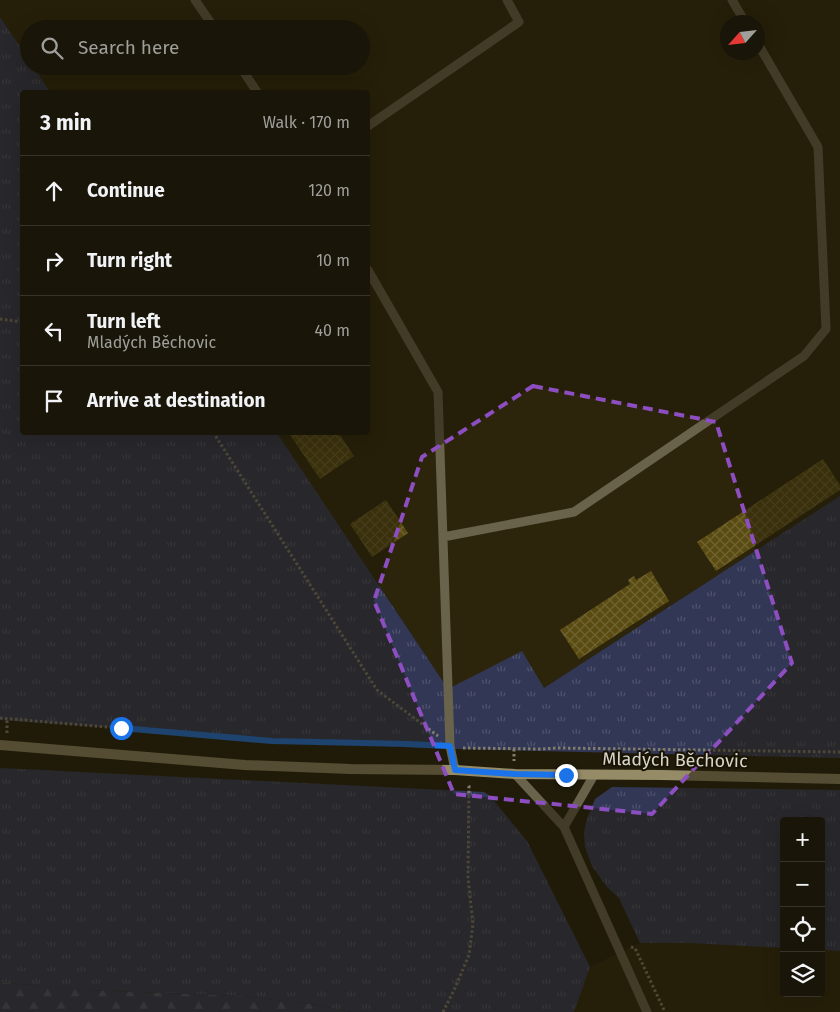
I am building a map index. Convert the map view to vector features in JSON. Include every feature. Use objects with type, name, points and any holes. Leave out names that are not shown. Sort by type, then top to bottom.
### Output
[{"type":"street","name":"Mladých Běchovic","points":[[0,745],[245,765],[455,770],[515,774],[840,779]]},
{"type":"lane","points":[[196,0],[209,20]]},
{"type":"lane","points":[[370,125],[519,22],[507,0]]},
{"type":"lane","points":[[732,0],[741,15]]},
{"type":"lane","points":[[443,537],[574,512],[804,356],[826,329],[818,147],[765,56]]},
{"type":"lane","points":[[246,75],[257,90]]},
{"type":"lane","points":[[370,273],[438,392],[450,746],[455,770]]},
{"type":"lane","points":[[515,774],[564,827],[648,1012]]},
{"type":"lane","points":[[564,827],[594,775]]},
{"type":"path","points":[[0,319],[20,322]]},
{"type":"path","points":[[214,435],[378,690],[450,746]]},
{"type":"path","points":[[0,718],[272,741],[408,744],[470,749],[541,750],[556,748],[840,752]]},
{"type":"path","points":[[443,1012],[469,955],[473,924],[468,878],[469,786],[455,770]]},
{"type":"highlighted area","points":[[533,386],[716,422],[792,663],[652,814],[454,794],[374,601],[422,457]]},
{"type":"shaded area","points":[[0,0],[840,0],[840,496],[544,688],[448,689],[278,435],[370,435],[370,90],[49,90],[39,75],[370,75],[370,20],[20,20],[20,47],[0,17]]},
{"type":"shaded area","points":[[640,943],[688,943],[780,948],[780,997],[825,997],[825,950],[840,951],[840,1012],[574,1012],[590,967]]},
{"type":"green space","points":[[0,17],[20,47],[20,75],[39,75],[49,90],[20,90],[20,435],[278,435],[448,689],[522,651],[544,688],[840,496],[840,758],[417,748],[0,720]]},
{"type":"green space","points":[[0,768],[484,792],[490,796],[527,841],[590,967],[574,1012],[352,1012],[310,1004],[241,996],[84,990],[0,982]]},
{"type":"green space","points":[[612,787],[840,790],[840,951],[825,950],[825,817],[780,817],[780,948],[688,943],[640,943],[619,898],[607,887],[592,866],[585,847],[584,832],[595,799]]},
{"type":"green space","points":[[0,982],[84,990],[241,996],[310,1004],[352,1012],[0,1012]]},
{"type":"building","points":[[290,435],[340,435],[354,456],[320,479]]},
{"type":"building","points":[[823,459],[840,485],[840,490],[716,571],[697,542]]},
{"type":"building","points":[[386,500],[408,533],[372,557],[350,524]]},
{"type":"building","points":[[651,571],[669,601],[579,659],[560,630],[630,584],[628,580],[634,576],[636,580]]},
{"type":"route","points":[[121,728],[272,741],[450,746],[455,770],[566,775]]}]
